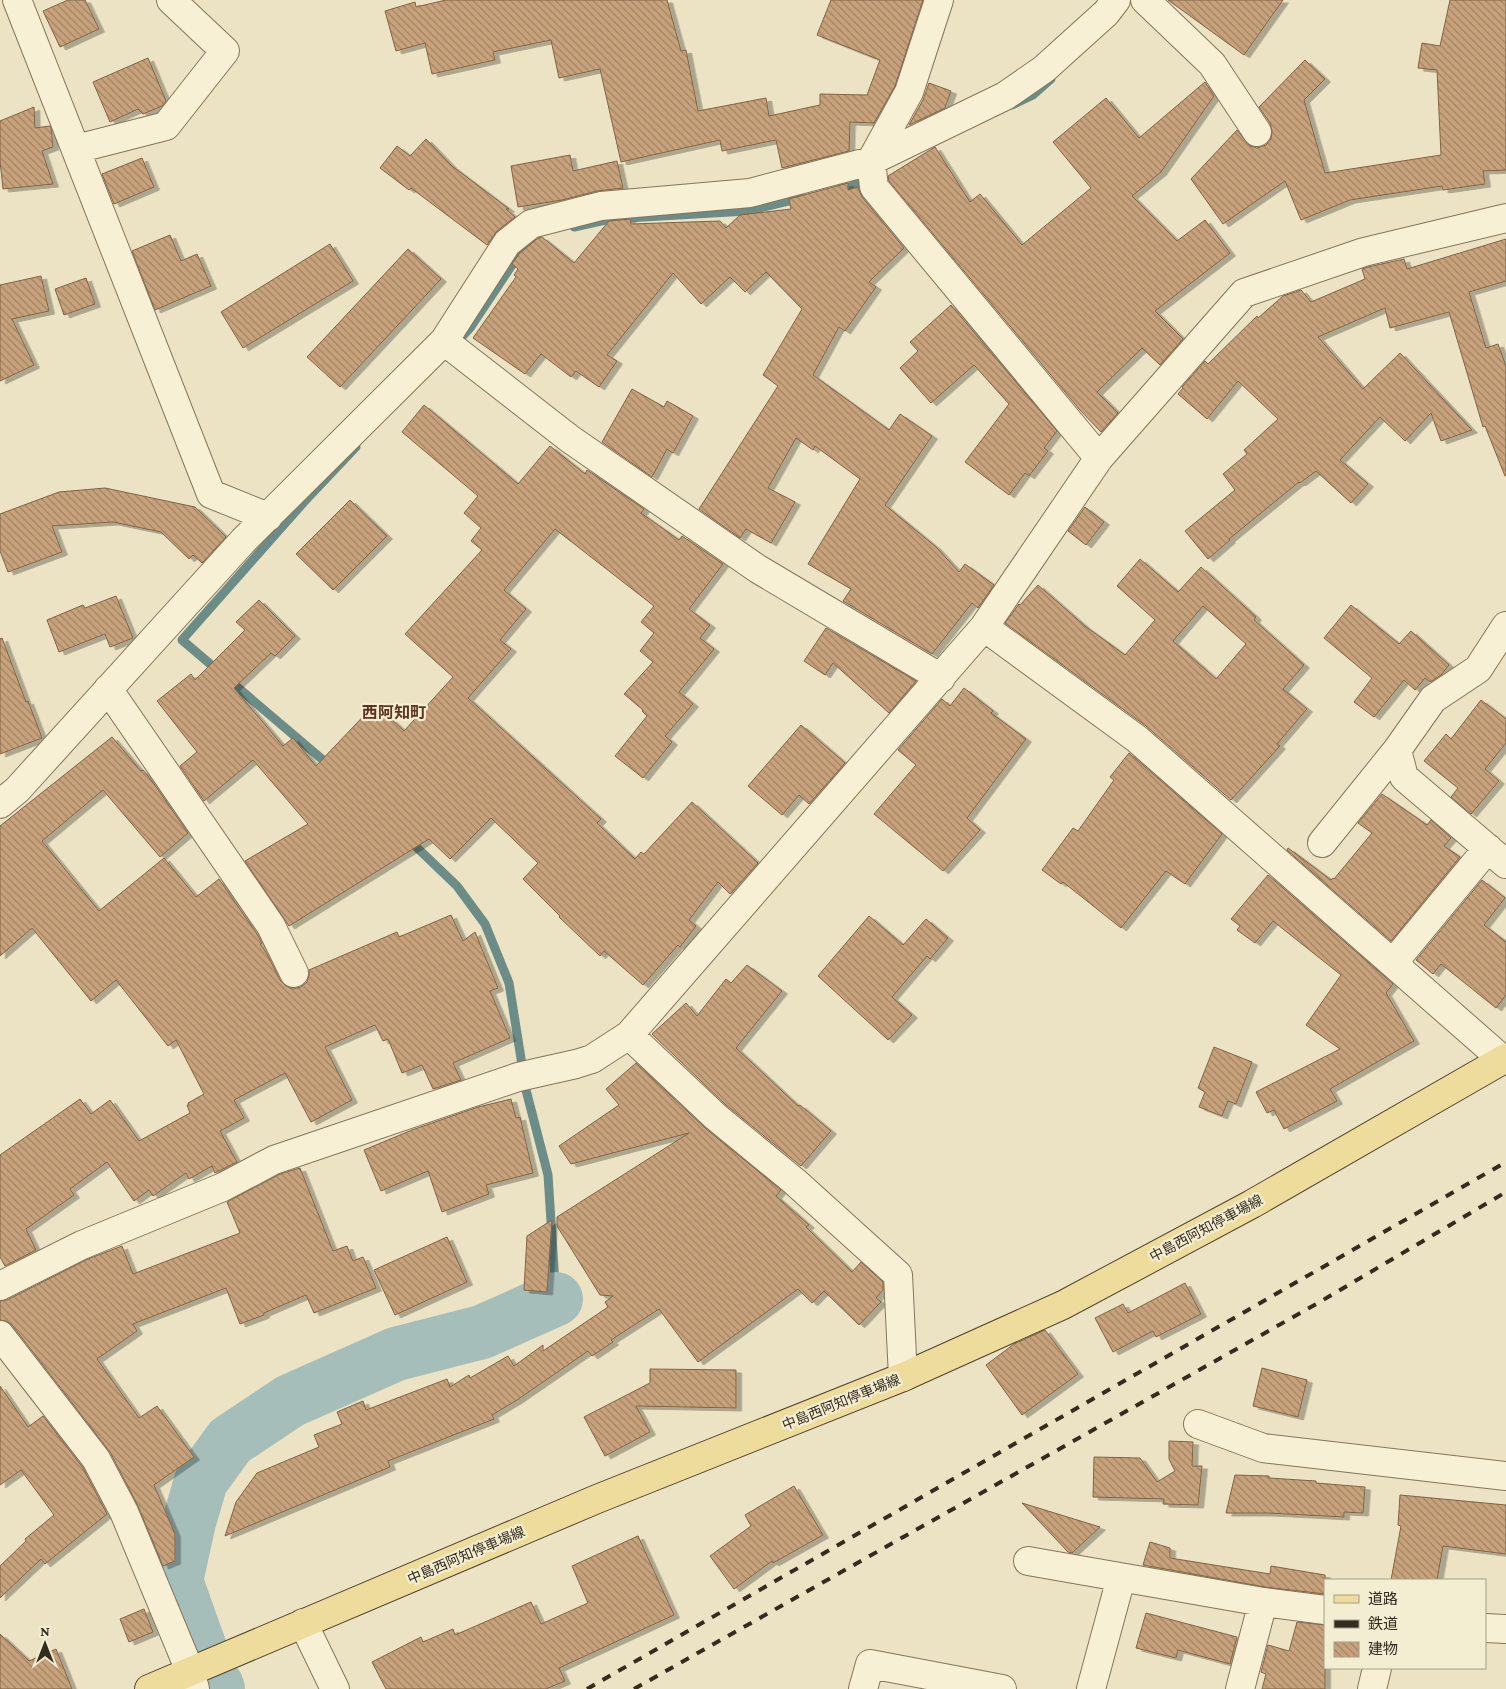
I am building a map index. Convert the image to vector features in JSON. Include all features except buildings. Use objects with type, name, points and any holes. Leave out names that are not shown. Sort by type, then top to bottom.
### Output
[{"type":"main road","name":"中島西阿知停車場線","points":[[149,1689],[193,1680],[303,1623],[597,1499],[904,1377],[1072,1300],[1252,1204],[1504,1059]]},
{"type":"street","points":[[18,0],[211,494],[268,518]]},
{"type":"street","points":[[76,149],[166,126],[225,51],[171,0]]},
{"type":"street","points":[[939,0],[909,92],[871,161],[874,188],[1099,458]]},
{"type":"street","points":[[0,804],[17,790],[244,541],[444,341],[507,243],[531,224],[601,206],[750,193],[871,161],[1005,96],[1044,69],[1106,13],[1116,0]]},
{"type":"street","points":[[1145,0],[1212,64],[1257,132]]},
{"type":"street","points":[[0,1286],[82,1245],[223,1187],[274,1160],[527,1076],[592,1059],[628,1034],[984,627],[1099,458],[1244,293],[1364,252],[1506,218]]},
{"type":"street","points":[[444,341],[570,439],[758,569],[941,678]]},
{"type":"street","points":[[1322,843],[1397,750],[1432,699],[1478,669],[1506,626]]},
{"type":"street","points":[[984,627],[1137,739],[1504,1059]]},
{"type":"street","points":[[108,689],[271,926],[294,973]]},
{"type":"street","points":[[1393,963],[1497,856],[1404,777],[1397,750]]},
{"type":"street","points":[[628,1034],[716,1117],[794,1181],[898,1276],[904,1377]]},
{"type":"street","points":[[0,1335],[96,1459],[124,1512],[193,1680]]},
{"type":"street","points":[[1198,1424],[1263,1448],[1506,1476]]},
{"type":"street","points":[[1028,1562],[1263,1602],[1324,1610]]},
{"type":"street","points":[[1091,1689],[1121,1578]]},
{"type":"street","points":[[1240,1689],[1263,1602]]},
{"type":"street","points":[[303,1623],[335,1689]]},
{"type":"street","points":[[1486,1628],[1506,1629]]},
{"type":"street","points":[[863,1689],[870,1664],[1002,1689]]},
{"type":"street","points":[[1372,1689],[1377,1669]]},
{"type":"waterway","points":[[1012,105],[1033,95],[1051,79]]},
{"type":"waterway","points":[[838,190],[852,186],[869,175]]},
{"type":"waterway","points":[[574,227],[610,219],[747,211],[801,198]]},
{"type":"waterway","points":[[459,340],[470,328],[530,238],[532,238]]},
{"type":"waterway","points":[[330,766],[182,640],[304,502],[356,447]]},
{"type":"waterway","points":[[409,840],[457,886],[485,924],[509,983],[526,1090],[548,1175],[556,1299]]},
{"type":"waterway","points":[[201,1651],[176,1581],[189,1522],[201,1481],[230,1441],[290,1401],[396,1354],[482,1332],[556,1299]]},
{"type":"railway","points":[[587,1689],[1506,1162]]},
{"type":"railway","points":[[634,1689],[1318,1303],[1506,1192]]},
{"type":"district","name":"西阿知町","points":[[394,712]]}]
